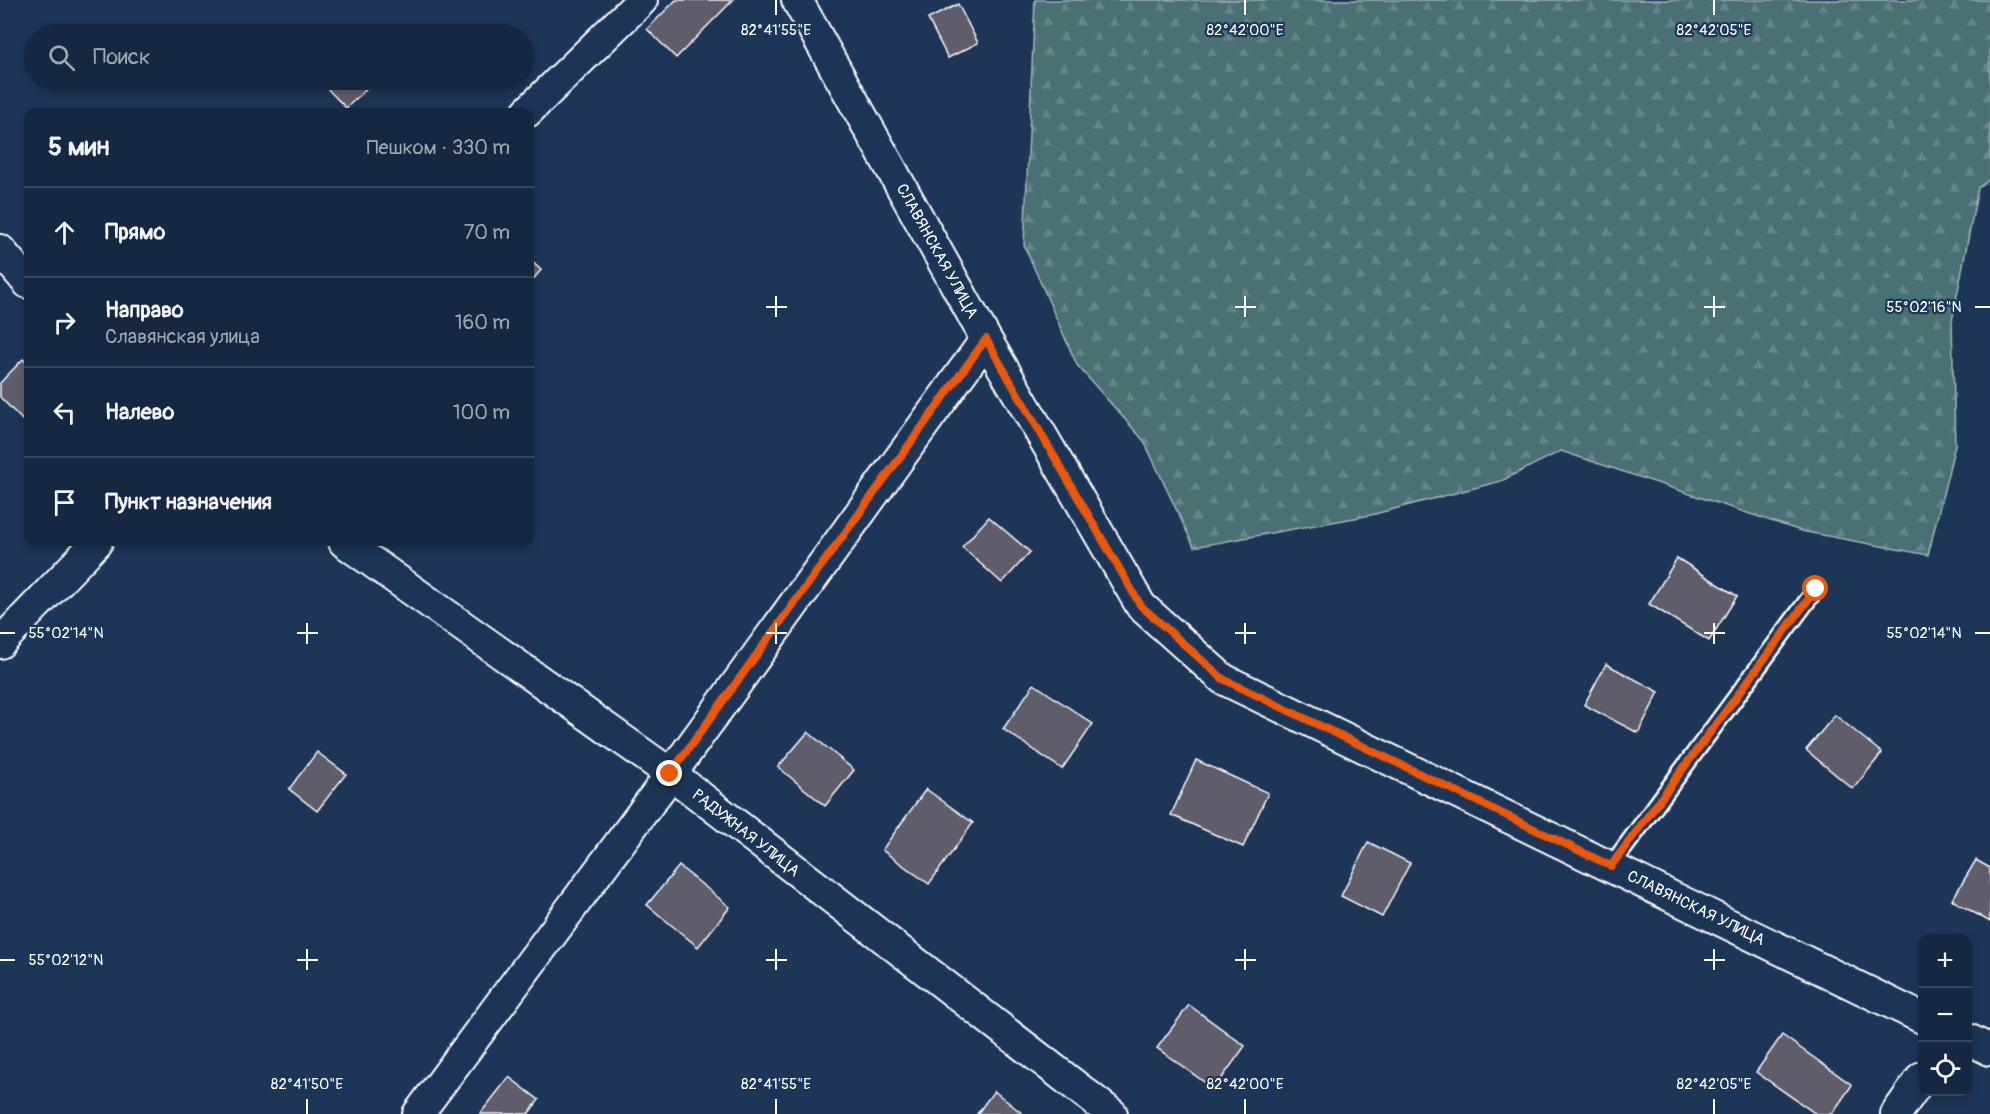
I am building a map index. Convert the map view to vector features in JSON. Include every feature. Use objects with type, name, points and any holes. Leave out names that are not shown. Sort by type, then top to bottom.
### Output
[{"type":"street","points":[[531,108],[642,0]]},
{"type":"street","name":"СЛАВЯНСКАЯ УЛИЦА","points":[[797,0],[986,339],[1141,606],[1223,679],[1918,1016]]},
{"type":"street","points":[[0,249],[24,278]]},
{"type":"street","points":[[419,1114],[670,774],[986,339]]},
{"type":"street","points":[[0,643],[93,546]]},
{"type":"street","name":"РАДУЖНАЯ УЛИЦА","points":[[350,546],[670,774],[1112,1114]]},
{"type":"street","points":[[1972,1041],[1990,1050]]},
{"type":"street","points":[[1896,1114],[1918,1084]]},
{"type":"lane","points":[[1611,866],[1816,589]]},
{"type":"green space","points":[[1035,0],[1990,0],[1990,179],[1978,188],[1952,321],[1955,445],[1928,555],[1801,531],[1561,451],[1501,481],[1371,515],[1194,547],[1144,441],[1077,365],[1024,245]]},
{"type":"building","points":[[676,0],[733,0],[676,58],[647,29]]},
{"type":"building","points":[[958,4],[978,43],[948,58],[928,19]]},
{"type":"building","points":[[329,90],[365,90],[346,108]]},
{"type":"building","points":[[534,264],[541,270],[534,278]]},
{"type":"building","points":[[24,360],[24,422],[0,397],[0,383]]},
{"type":"building","points":[[989,517],[1030,552],[1002,583],[962,547]]},
{"type":"building","points":[[1677,558],[1737,596],[1709,641],[1649,604]]},
{"type":"building","points":[[1606,664],[1659,692],[1638,733],[1584,705]]},
{"type":"building","points":[[1034,684],[1093,724],[1062,769],[1003,729]]},
{"type":"building","points":[[1835,715],[1882,753],[1853,789],[1806,750]]},
{"type":"building","points":[[808,732],[854,770],[825,806],[778,767]]},
{"type":"building","points":[[317,752],[346,774],[317,811],[289,789]]},
{"type":"building","points":[[1196,760],[1268,793],[1243,847],[1171,815]]},
{"type":"building","points":[[926,789],[973,823],[929,884],[882,850]]},
{"type":"building","points":[[1368,842],[1410,863],[1382,917],[1341,896]]},
{"type":"building","points":[[1976,860],[1990,868],[1990,922],[1952,900]]},
{"type":"building","points":[[679,866],[730,907],[698,947],[647,905]]},
{"type":"building","points":[[1189,1005],[1245,1046],[1214,1089],[1157,1048]]},
{"type":"building","points":[[1782,1035],[1852,1085],[1832,1114],[1816,1114],[1756,1072]]},
{"type":"building","points":[[509,1077],[539,1100],[528,1114],[480,1114]]},
{"type":"building","points":[[994,1091],[1023,1114],[977,1114]]},
{"type":"route","points":[[670,774],[986,339],[1141,606],[1223,679],[1611,866],[1816,589]]}]
